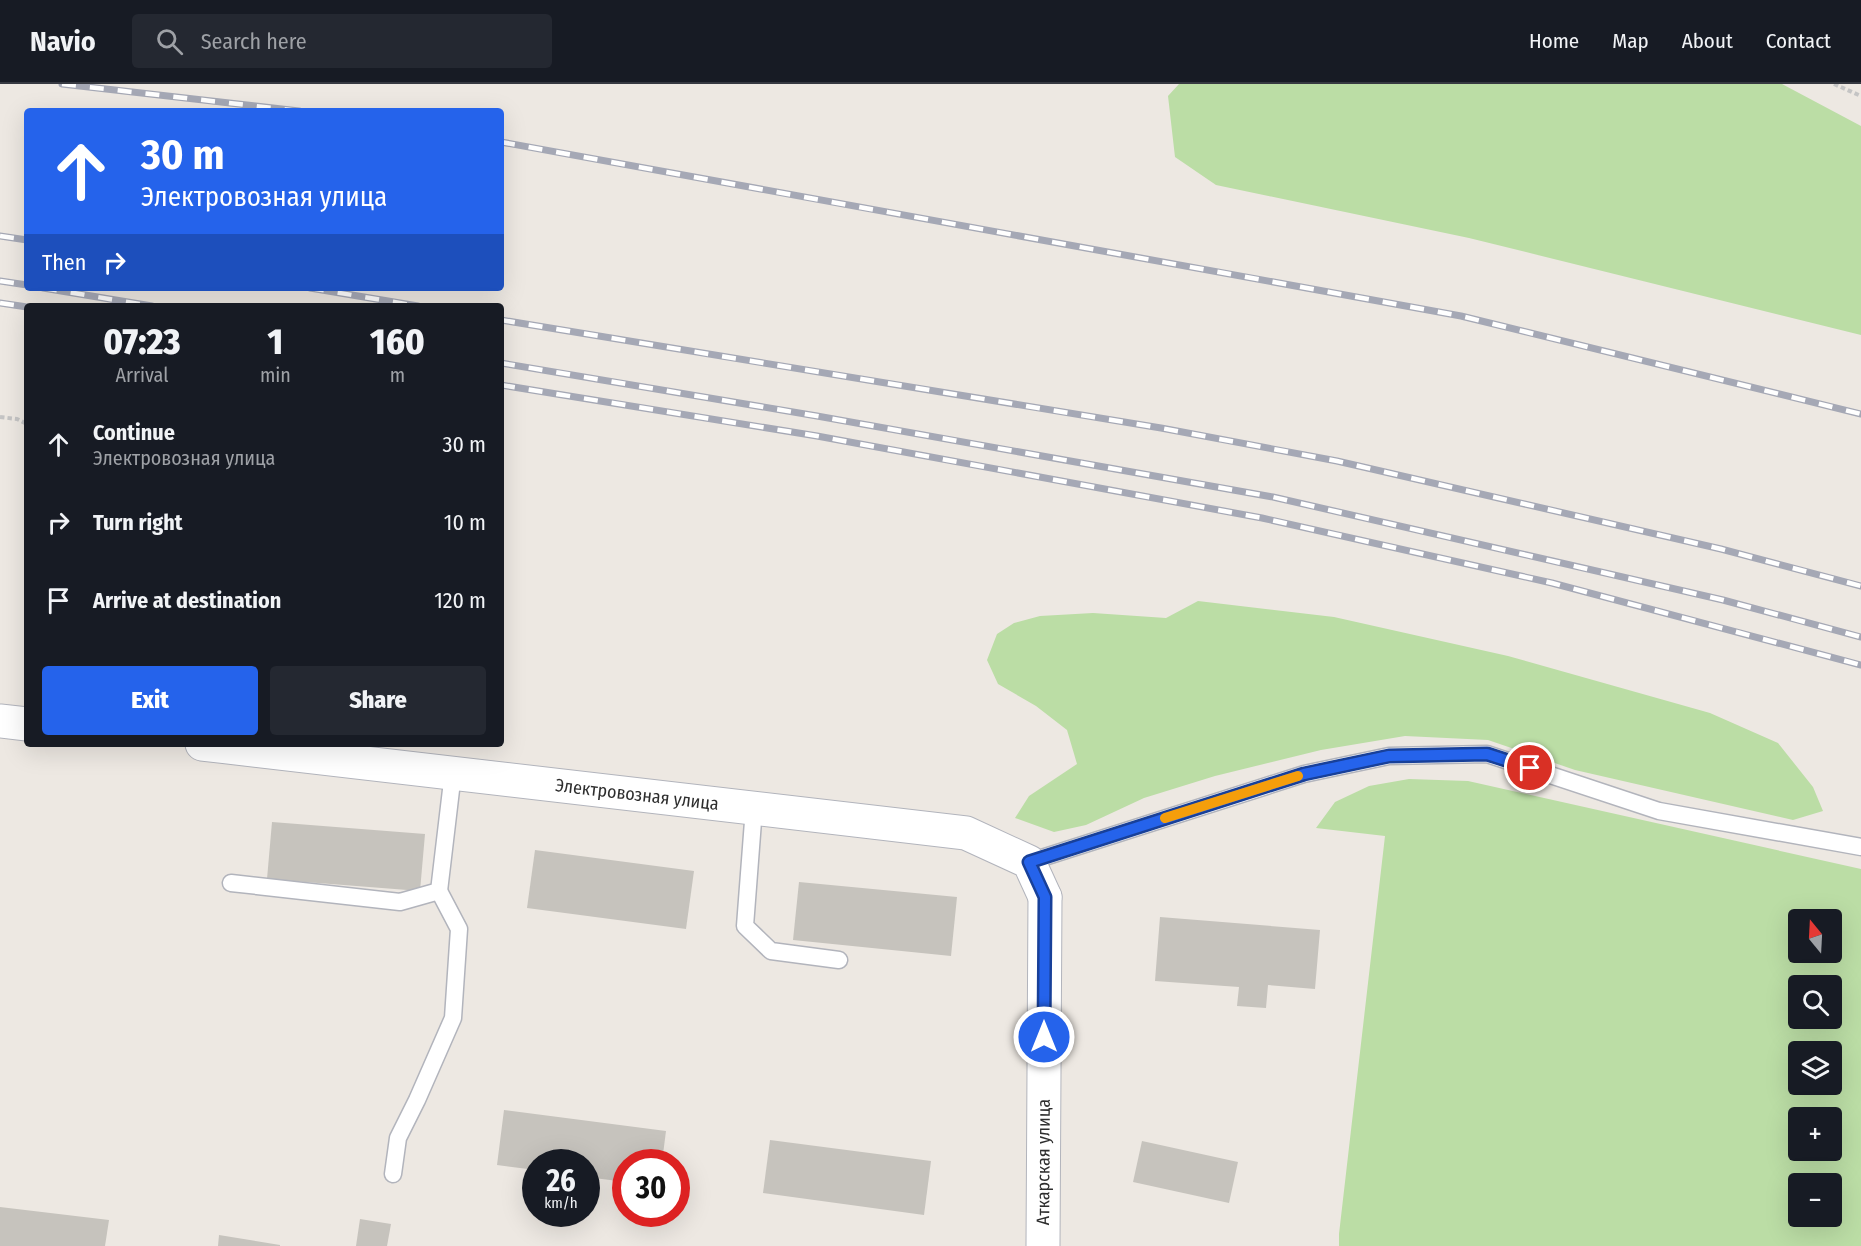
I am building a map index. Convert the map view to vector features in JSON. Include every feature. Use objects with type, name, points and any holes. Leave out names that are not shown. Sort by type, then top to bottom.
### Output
[{"type":"street","points":[[0,721],[24,724]]},
{"type":"street","name":"Электровозная улица","points":[[228,747],[966,832],[1029,862]]},
{"type":"street","name":"Аткарская улица","points":[[1029,862],[1045,897],[1042,1246]]},
{"type":"lane","points":[[1029,862],[1304,774],[1389,756],[1487,754],[1659,811],[1861,847]]},
{"type":"lane","points":[[393,1174],[398,1137],[417,1101],[453,1018],[459,928],[439,891],[453,773]]},
{"type":"lane","points":[[754,808],[745,926],[771,951],[839,960]]},
{"type":"lane","points":[[231,883],[400,902],[439,891]]},
{"type":"path","points":[[1834,84],[1861,96]]},
{"type":"path","points":[[0,417],[17,419],[24,422]]},
{"type":"green space","points":[[1179,84],[1782,84],[1861,126],[1861,335],[1469,238],[1216,185],[1175,157],[1168,96]]},
{"type":"green space","points":[[1198,601],[1334,617],[1508,656],[1710,713],[1778,743],[1813,787],[1823,811],[1793,820],[1575,770],[1488,740],[1405,736],[1321,750],[1215,776],[1144,798],[1086,825],[1054,832],[1015,818],[1029,796],[1077,764],[1067,730],[1036,706],[998,684],[987,660],[997,634],[1014,623],[1040,616],[1093,613],[1166,618]]},
{"type":"green space","points":[[1409,779],[1468,781],[1861,869],[1861,1246],[1339,1246],[1385,836],[1316,828],[1335,802],[1369,786]]},
{"type":"building","points":[[272,822],[425,834],[420,891],[267,879]]},
{"type":"building","points":[[535,850],[694,871],[686,929],[527,908]]},
{"type":"building","points":[[799,882],[957,897],[951,956],[793,940]]},
{"type":"building","points":[[1160,917],[1320,930],[1315,989],[1268,985],[1266,1008],[1237,1006],[1239,987],[1155,981]]},
{"type":"building","points":[[504,1110],[666,1131],[664,1149],[612,1149],[612,1180],[600,1179],[600,1149],[522,1149],[522,1168],[497,1165]]},
{"type":"building","points":[[770,1140],[931,1161],[924,1215],[763,1193]]},
{"type":"building","points":[[1142,1141],[1238,1162],[1229,1203],[1133,1182]]},
{"type":"building","points":[[0,1207],[109,1220],[105,1246],[0,1246]]},
{"type":"building","points":[[360,1219],[391,1224],[387,1246],[356,1246]]},
{"type":"building","points":[[219,1235],[280,1245],[280,1246],[218,1246]]},
{"type":"railway","points":[[62,84],[273,108]]},
{"type":"railway","points":[[504,143],[1461,316],[1861,414]]},
{"type":"railway","points":[[0,236],[24,240]]},
{"type":"railway","points":[[0,281],[24,285]]},
{"type":"railway","points":[[61,291],[134,303]]},
{"type":"railway","points":[[328,291],[400,303]]},
{"type":"railway","points":[[0,303],[24,307]]},
{"type":"railway","points":[[504,320],[1161,428],[1337,461],[1721,549],[1861,586]]},
{"type":"railway","points":[[504,364],[817,416],[1273,497],[1723,600],[1861,637]]},
{"type":"railway","points":[[504,385],[817,436],[1262,518],[1552,583],[1861,665]]},
{"type":"slow traffic","points":[[1165,818],[1298,776]]},
{"type":"route","points":[[1044,1037],[1045,897],[1029,862],[1304,774],[1389,756],[1487,754],[1530,768]]}]
